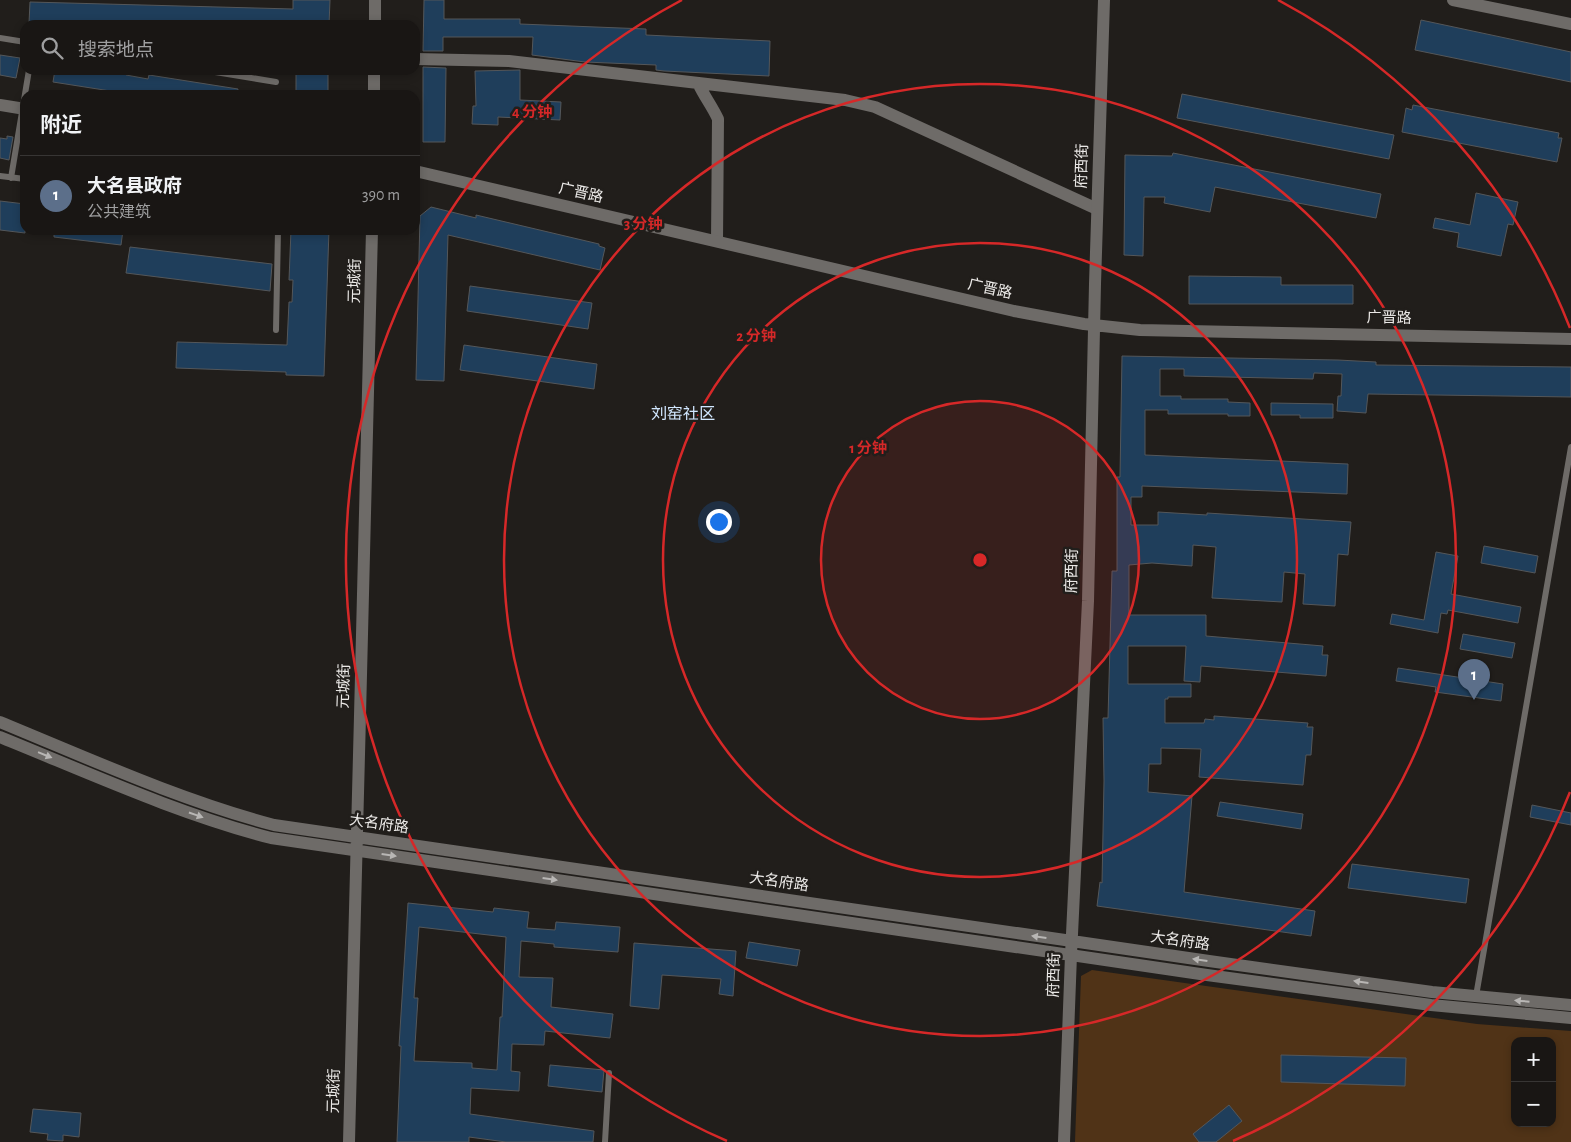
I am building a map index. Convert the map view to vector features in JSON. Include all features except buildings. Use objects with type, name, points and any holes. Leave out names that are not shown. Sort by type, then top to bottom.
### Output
[{"type":"street","points":[[375,0],[375,20]]},
{"type":"street","name":"府西街","points":[[1064,1142],[1071,941],[1088,601],[1104,0]]},
{"type":"street","points":[[1453,0],[1505,8],[1571,24]]},
{"type":"street","points":[[420,59],[509,61],[845,100],[874,107],[1097,209]]},
{"type":"street","points":[[374,75],[374,90]]},
{"type":"street","points":[[698,83],[704,97],[712,104],[718,119],[717,241]]},
{"type":"street","points":[[0,105],[20,108]]},
{"type":"street","name":"广晋路","points":[[420,172],[1014,311],[1094,325],[1140,330],[1571,339]]},
{"type":"street","name":"元城街","points":[[349,1142],[372,235]]},
{"type":"street","name":"大名府路","points":[[0,722],[192,800],[236,815],[274,825],[1432,992],[1571,1005]]},
{"type":"street","name":"大名府路","points":[[0,736],[187,812],[232,828],[272,838],[1071,955],[1431,1005],[1571,1018]]},
{"type":"lane","points":[[0,38],[20,41]]},
{"type":"lane","points":[[26,90],[28,75]]},
{"type":"lane","points":[[233,75],[276,82]]},
{"type":"lane","points":[[11,178],[20,130]]},
{"type":"lane","points":[[0,176],[20,179]]},
{"type":"lane","points":[[276,330],[278,235]]},
{"type":"lane","points":[[1476,996],[1571,447]]},
{"type":"lane","points":[[606,1142],[609,1073]]},
{"type":"shaded area","points":[[1092,970],[1477,1024],[1571,1031],[1571,1142],[1075,1142],[1081,976]]},
{"type":"place","name":"大名县政府","points":[[1474,700]]},
{"type":"district","name":"刘窑社区","points":[[683,414]]}]
